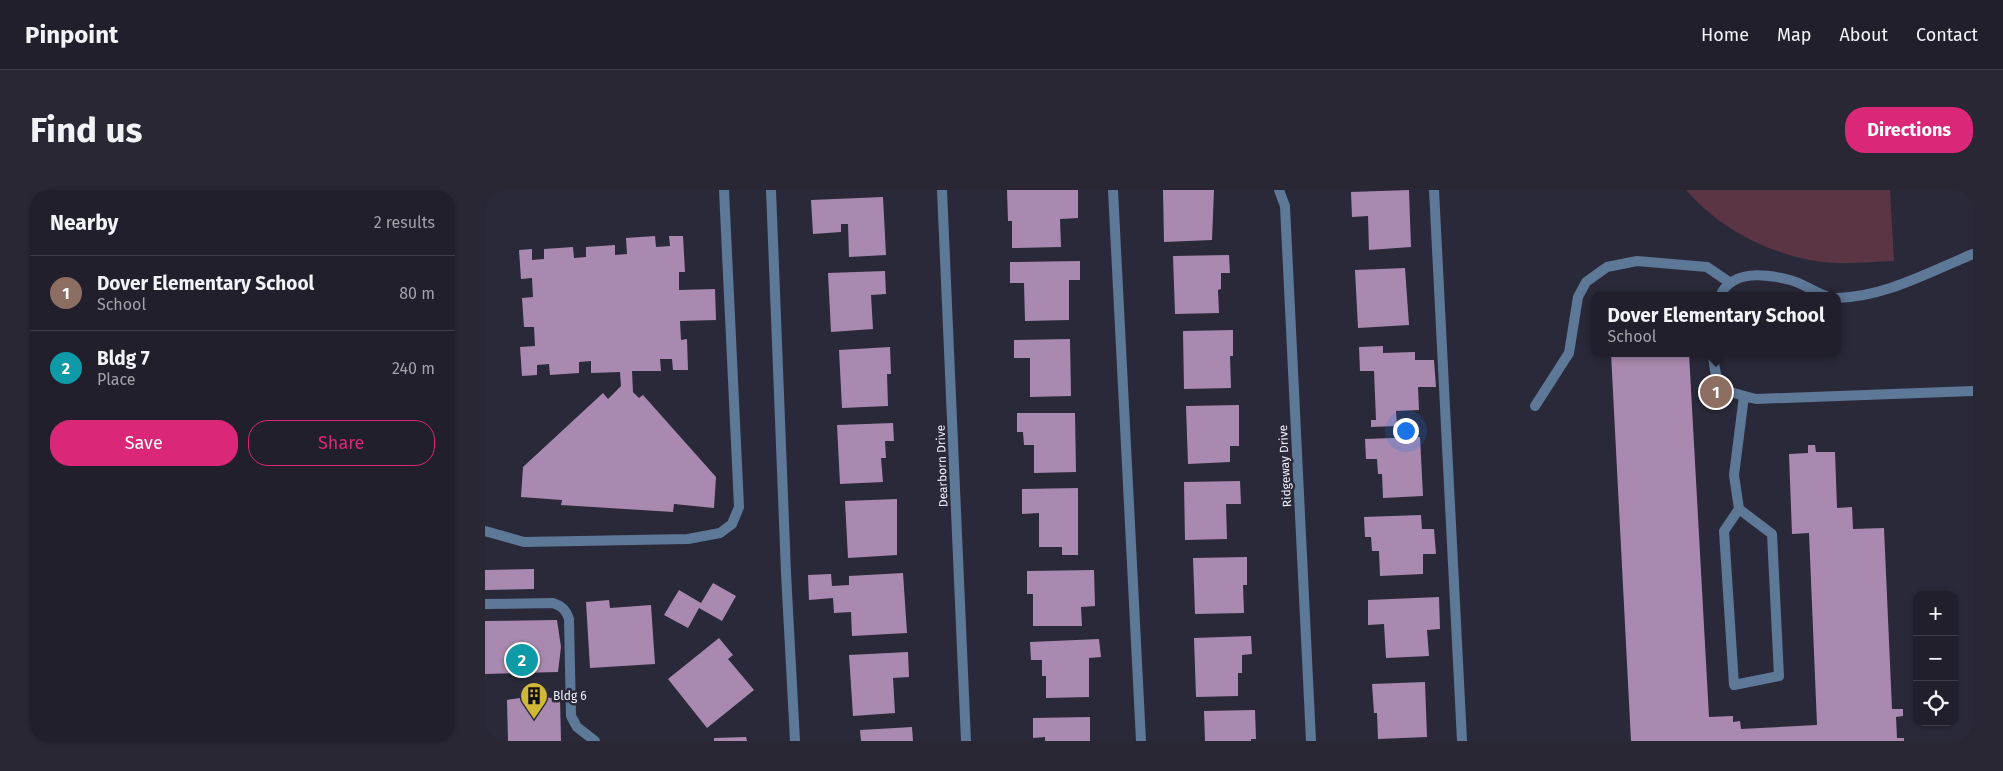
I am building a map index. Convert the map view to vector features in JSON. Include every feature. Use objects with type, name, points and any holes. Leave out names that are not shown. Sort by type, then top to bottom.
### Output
[{"type":"street","points":[[485,531],[524,542],[688,539],[720,533],[732,524],[739,508],[724,190]]},
{"type":"street","points":[[771,190],[786,573],[795,741]]},
{"type":"street","name":"Dearborn Drive","points":[[942,190],[966,741]]},
{"type":"street","points":[[1113,190],[1141,741]]},
{"type":"street","name":"Ridgeway Drive","points":[[1279,190],[1285,206],[1311,741]]},
{"type":"street","points":[[1434,190],[1462,741]]},
{"type":"street","points":[[1841,298],[1856,298],[1882,292],[1973,254]]},
{"type":"street","points":[[1535,406],[1569,353],[1578,298],[1586,282],[1607,268],[1637,261],[1707,267],[1729,282]]},
{"type":"street","points":[[1722,292],[1729,282],[1742,276],[1791,280],[1813,292]]},
{"type":"street","points":[[1713,357],[1715,376],[1722,388],[1756,399],[1973,391]]},
{"type":"street","points":[[1739,509],[1772,534],[1779,676],[1735,685],[1724,531],[1739,509],[1734,475],[1744,396]]},
{"type":"street","points":[[485,604],[553,603],[561,606],[567,612],[569,619],[571,716],[577,726],[595,741]]},
{"type":"shaded area","points":[[1686,190],[1890,190],[1894,261],[1835,263],[1816,261],[1780,252],[1745,237],[1729,227],[1699,204]]},
{"type":"building","points":[[1007,190],[1078,190],[1078,218],[1060,219],[1061,247],[1012,248],[1012,221],[1008,221]]},
{"type":"building","points":[[1163,190],[1214,190],[1212,240],[1164,242]]},
{"type":"building","points":[[1409,190],[1411,247],[1369,250],[1368,216],[1352,217],[1351,192]]},
{"type":"building","points":[[883,197],[886,255],[849,257],[848,224],[841,224],[841,232],[813,234],[811,200]]},
{"type":"building","points":[[655,236],[656,247],[670,246],[669,236],[683,236],[685,272],[679,272],[679,290],[715,289],[716,320],[680,321],[681,340],[687,339],[688,370],[673,370],[672,359],[660,359],[661,371],[632,371],[633,392],[639,398],[643,395],[716,477],[714,508],[674,504],[673,512],[561,505],[562,500],[521,497],[523,467],[603,393],[608,399],[621,386],[620,372],[591,373],[591,361],[579,362],[579,373],[550,375],[549,364],[537,365],[537,375],[522,376],[520,347],[535,346],[534,327],[524,327],[522,298],[533,297],[532,278],[521,279],[519,250],[532,249],[532,260],[544,259],[544,249],[573,247],[574,258],[586,257],[586,247],[615,245],[615,255],[627,254],[626,238]]},
{"type":"building","points":[[1229,255],[1230,273],[1221,273],[1221,289],[1218,290],[1219,313],[1175,314],[1173,256]]},
{"type":"building","points":[[1080,261],[1080,280],[1069,280],[1069,320],[1025,321],[1024,283],[1010,283],[1010,262]]},
{"type":"building","points":[[1405,268],[1409,325],[1358,328],[1355,270]]},
{"type":"building","points":[[885,271],[886,294],[871,295],[873,329],[831,332],[828,273]]},
{"type":"building","points":[[1233,330],[1233,356],[1230,356],[1231,388],[1184,389],[1183,331]]},
{"type":"building","points":[[1070,339],[1071,396],[1030,397],[1030,358],[1014,358],[1014,340]]},
{"type":"building","points":[[1383,346],[1383,353],[1415,352],[1415,360],[1434,360],[1436,387],[1418,387],[1419,410],[1396,411],[1397,426],[1371,427],[1371,420],[1376,420],[1374,371],[1360,371],[1359,347]]},
{"type":"building","points":[[890,347],[891,374],[887,374],[888,406],[842,408],[839,350]]},
{"type":"building","points":[[1611,357],[1689,357],[1709,717],[1733,716],[1733,722],[1740,721],[1741,729],[1817,725],[1809,533],[1792,534],[1789,454],[1808,453],[1808,445],[1815,445],[1816,452],[1835,452],[1837,508],[1852,507],[1853,529],[1884,528],[1892,709],[1903,709],[1903,716],[1896,717],[1897,738],[1904,738],[1904,741],[1631,741]]},
{"type":"building","points":[[1239,405],[1239,446],[1230,446],[1230,462],[1188,464],[1186,406]]},
{"type":"building","points":[[1017,413],[1075,413],[1076,472],[1034,473],[1034,445],[1024,445],[1023,432],[1017,432]]},
{"type":"building","points":[[893,423],[894,441],[885,441],[886,458],[881,458],[883,482],[840,484],[837,425]]},
{"type":"building","points":[[1420,437],[1423,496],[1383,498],[1382,474],[1378,474],[1377,459],[1366,459],[1365,439]]},
{"type":"building","points":[[1240,481],[1241,504],[1226,504],[1227,539],[1185,540],[1184,482]]},
{"type":"building","points":[[1078,488],[1078,555],[1062,555],[1062,547],[1039,547],[1039,513],[1022,514],[1022,489]]},
{"type":"building","points":[[897,499],[897,555],[848,558],[845,501]]},
{"type":"building","points":[[1421,515],[1422,529],[1434,529],[1436,554],[1423,554],[1423,574],[1380,576],[1379,551],[1372,551],[1371,537],[1365,537],[1364,517]]},
{"type":"building","points":[[1247,557],[1247,585],[1243,585],[1244,613],[1195,614],[1193,558]]},
{"type":"building","points":[[534,569],[534,589],[485,590],[485,570]]},
{"type":"building","points":[[1094,570],[1095,606],[1081,607],[1082,626],[1033,626],[1033,594],[1027,594],[1027,571]]},
{"type":"building","points":[[903,573],[907,633],[852,636],[851,612],[834,613],[833,598],[809,600],[808,575],[831,574],[832,586],[849,585],[849,576]]},
{"type":"building","points":[[713,583],[736,596],[722,621],[699,608],[688,628],[664,615],[679,590],[701,603]]},
{"type":"building","points":[[1439,597],[1440,629],[1427,630],[1429,656],[1386,658],[1384,624],[1368,625],[1368,600]]},
{"type":"building","points":[[609,600],[610,608],[651,605],[655,664],[590,668],[586,602]]},
{"type":"building","points":[[557,620],[561,647],[558,672],[485,674],[485,621]]},
{"type":"building","points":[[1251,636],[1252,654],[1242,655],[1242,673],[1238,673],[1238,696],[1196,697],[1194,638]]},
{"type":"building","points":[[719,638],[733,655],[728,659],[754,690],[707,728],[668,679]]},
{"type":"building","points":[[1099,639],[1101,657],[1089,658],[1089,697],[1046,698],[1046,676],[1042,676],[1042,660],[1031,660],[1030,642]]},
{"type":"building","points":[[908,652],[909,677],[893,678],[895,713],[853,716],[849,655]]},
{"type":"building","points":[[1425,682],[1427,737],[1378,739],[1377,713],[1374,713],[1372,684]]},
{"type":"building","name":"Bldg 6","points":[[534,696],[560,699],[561,741],[508,741],[507,700]]},
{"type":"building","points":[[1255,710],[1256,739],[1251,739],[1251,741],[1205,741],[1204,711]]},
{"type":"building","points":[[1090,717],[1090,741],[1045,741],[1045,737],[1033,738],[1033,718]]},
{"type":"building","points":[[912,727],[913,741],[861,741],[860,730]]},
{"type":"building","points":[[746,737],[747,741],[714,741],[714,738]]},
{"type":"place","name":"Dover Elementary School","points":[[1716,392]]},
{"type":"place","name":"Bldg 7","points":[[522,660]]},
{"type":"place","name":"Bldg 6","points":[[534,720]]}]
